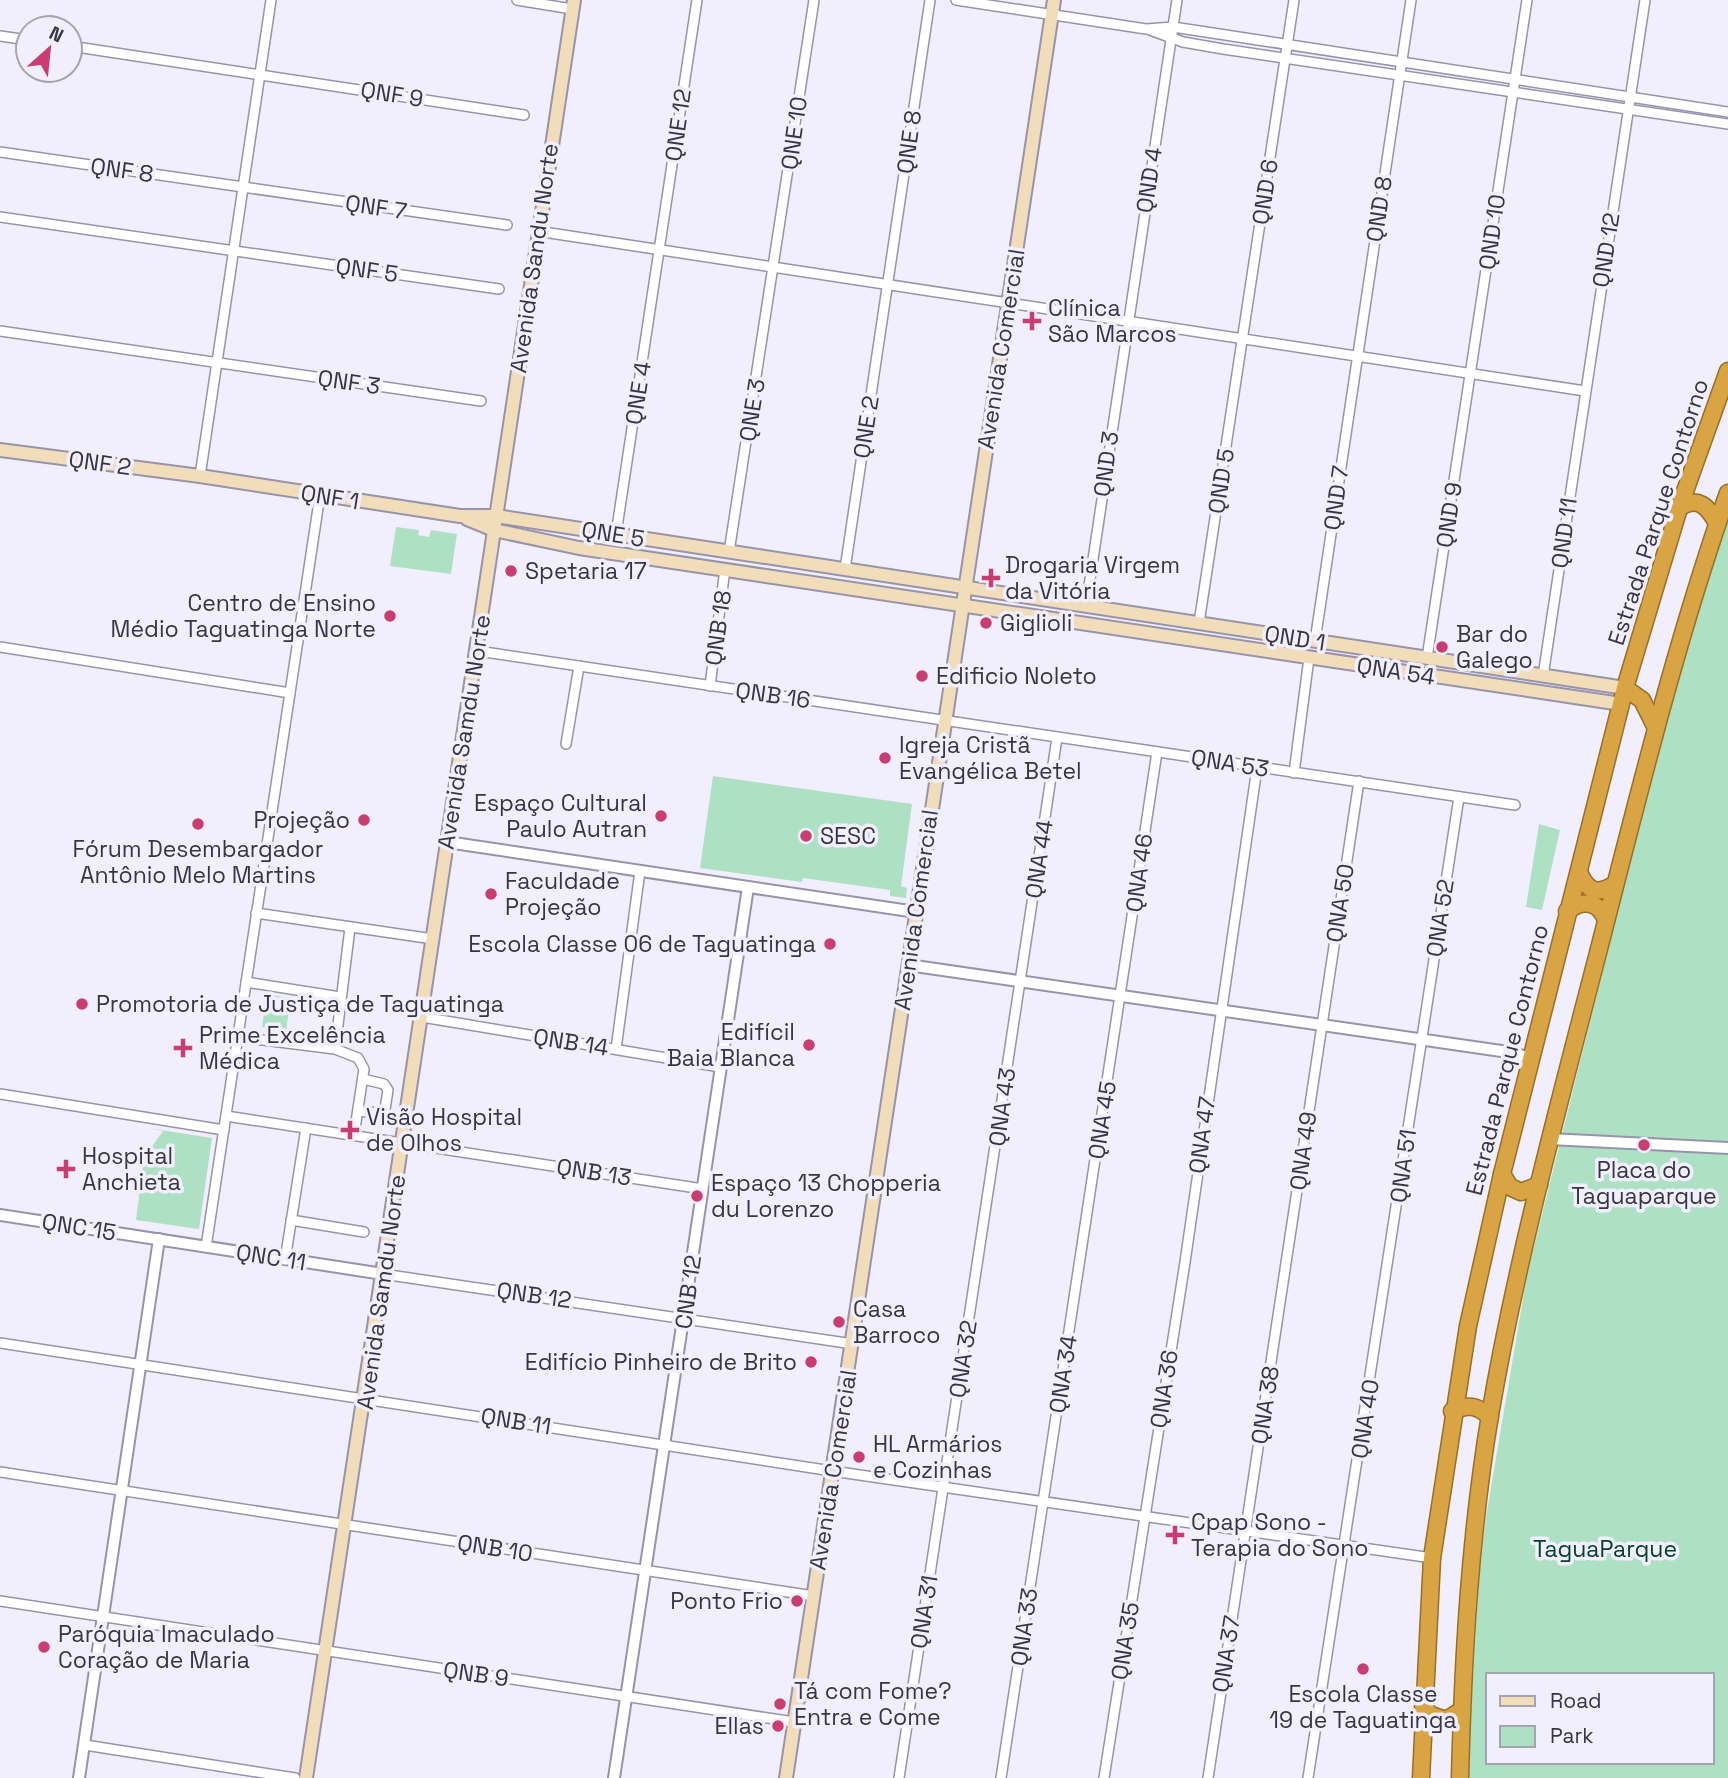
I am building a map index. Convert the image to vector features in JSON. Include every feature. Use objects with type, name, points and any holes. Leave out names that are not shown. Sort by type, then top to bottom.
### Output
[{"type":"highway","name":"Estrada Parque Contorno","points":[[1421,1778],[1432,1558],[1452,1411],[1502,1174],[1623,696],[1679,508],[1728,371]]},
{"type":"highway","points":[[1460,1778],[1472,1566],[1490,1417],[1549,1139],[1656,728],[1728,493]]},
{"type":"highway","points":[[1679,508],[1689,502],[1699,502],[1707,507],[1717,523]]},
{"type":"highway","points":[[1623,696],[1642,699],[1656,728]]},
{"type":"highway","points":[[1579,872],[1585,885],[1592,890],[1602,891],[1615,884]]},
{"type":"highway","points":[[1567,911],[1578,904],[1591,904],[1601,909],[1606,920]]},
{"type":"highway","points":[[1502,1174],[1510,1187],[1521,1192],[1539,1185]]},
{"type":"highway","points":[[1452,1411],[1467,1405],[1475,1406],[1490,1417]]},
{"type":"highway","points":[[1423,1707],[1431,1714],[1446,1720],[1462,1710]]},
{"type":"main road","name":"Avenida Comercial","points":[[786,1778],[1055,0]]},
{"type":"main road","name":"Avenida Sandu Norte","points":[[496,516],[573,5]]},
{"type":"main road","name":"QNF 2","points":[[0,450],[200,476]]},
{"type":"main road","name":"QNF 1","points":[[200,476],[460,516],[496,516]]},
{"type":"main road","name":"QNF 1","points":[[460,516],[494,530],[550,543],[852,589]]},
{"type":"main road","name":"QNE 5","points":[[496,516],[850,570]]},
{"type":"main road","name":"Avenida Samdu Norte","points":[[306,1778],[366,1398],[496,516]]},
{"type":"main road","points":[[550,543],[563,536],[563,530],[555,526]]},
{"type":"main road","points":[[579,548],[576,539],[582,530]]},
{"type":"main road","name":"QND 1","points":[[850,570],[1577,681],[1623,696]]},
{"type":"main road","points":[[850,570],[858,580],[852,589],[963,607]]},
{"type":"main road","points":[[1032,617],[1030,608],[1036,598]]},
{"type":"main road","name":"QNA 54","points":[[963,607],[1573,697],[1623,696]]},
{"type":"main road","points":[[1243,648],[1250,639],[1248,631]]},
{"type":"main road","points":[[1265,651],[1262,642],[1268,634]]},
{"type":"main road","points":[[1573,697],[1579,687],[1577,681]]},
{"type":"street","points":[[200,476],[271,0]]},
{"type":"street","points":[[517,0],[573,5]]},
{"type":"street","name":"QNE 12","points":[[660,251],[697,0]]},
{"type":"street","name":"QNE 10","points":[[774,267],[814,0]]},
{"type":"street","name":"QNE 8","points":[[888,285],[930,0]]},
{"type":"street","points":[[956,0],[1146,29],[1172,27],[1728,112]]},
{"type":"street","name":"QND 4","points":[[1127,322],[1177,0]]},
{"type":"street","name":"QND 6","points":[[1243,339],[1294,0]]},
{"type":"street","name":"QND 8","points":[[1357,355],[1412,0]]},
{"type":"street","name":"QND 10","points":[[1471,372],[1527,0]]},
{"type":"street","name":"QND 12","points":[[1585,391],[1645,0]]},
{"type":"street","points":[[1146,29],[1171,39],[1285,58],[1728,124]]},
{"type":"street","name":"QNF 9","points":[[84,48],[524,115]]},
{"type":"street","name":"QNF 8","points":[[0,152],[244,188]]},
{"type":"street","name":"QNF 7","points":[[244,188],[507,225]]},
{"type":"street","name":"QNF 5","points":[[0,217],[499,289]]},
{"type":"street","points":[[537,231],[1585,391]]},
{"type":"street","name":"QNE 4","points":[[616,534],[660,251]]},
{"type":"street","name":"QNE 3","points":[[729,552],[774,267]]},
{"type":"street","name":"QNE 2","points":[[850,570],[888,285]]},
{"type":"street","name":"QND 3","points":[[1086,606],[1127,322]]},
{"type":"street","name":"QNF 3","points":[[0,331],[481,401]]},
{"type":"street","name":"QND 5","points":[[1199,623],[1243,339]]},
{"type":"street","name":"QND 7","points":[[1315,641],[1357,355]]},
{"type":"street","name":"QND 9","points":[[1427,658],[1471,372]]},
{"type":"street","name":"QND 11","points":[[1543,676],[1585,391]]},
{"type":"street","points":[[206,1247],[320,495]]},
{"type":"street","name":"QNB 18","points":[[710,686],[725,569]]},
{"type":"street","points":[[0,647],[290,693]]},
{"type":"street","name":"QNB 16","points":[[478,651],[945,720]]},
{"type":"street","points":[[1294,773],[1309,658]]},
{"type":"street","points":[[566,744],[579,666]]},
{"type":"street","name":"QNA 53","points":[[945,720],[1515,805]]},
{"type":"street","name":"QNA 44","points":[[1021,981],[1057,738]]},
{"type":"street","name":"QNA 46","points":[[1121,994],[1157,752]]},
{"type":"street","name":"QNA 47","points":[[1185,1262],[1257,768]]},
{"type":"street","name":"QNA 50","points":[[1321,1024],[1359,781]]},
{"type":"street","name":"QNA 52","points":[[1422,1040],[1460,797]]},
{"type":"street","points":[[447,842],[916,912]]},
{"type":"street","points":[[616,1049],[640,871]]},
{"type":"street","name":"CNB 12","points":[[614,1778],[748,887]]},
{"type":"street","points":[[256,913],[433,939]]},
{"type":"street","points":[[335,1049],[350,928]]},
{"type":"street","points":[[908,965],[1220,1008],[1515,1053],[1523,1056],[1530,1064]]},
{"type":"street","name":"QNA 43","points":[[984,1232],[1021,981]]},
{"type":"street","points":[[246,982],[340,997]]},
{"type":"street","name":"QNA 45","points":[[1083,1247],[1121,994]]},
{"type":"street","name":"QNB 14","points":[[422,1017],[720,1067]]},
{"type":"street","name":"QNA 49","points":[[1285,1279],[1321,1024]]},
{"type":"street","points":[[238,1037],[335,1049],[358,1058],[363,1074],[354,1135]]},
{"type":"street","name":"QNA 51","points":[[1384,1293],[1422,1040]]},
{"type":"street","points":[[1515,1053],[1534,1045]]},
{"type":"street","points":[[358,1111],[378,1113],[387,1104],[388,1090],[384,1084],[363,1074]]},
{"type":"street","points":[[0,1094],[224,1130]]},
{"type":"street","name":"QNB 13","points":[[226,1116],[703,1189]]},
{"type":"street","points":[[285,1260],[306,1128]]},
{"type":"street","points":[[1549,1139],[1728,1148]]},
{"type":"street","name":"QNC 15","points":[[0,1215],[159,1239]]},
{"type":"street","points":[[291,1220],[365,1231]]},
{"type":"street","name":"QNA 32","points":[[943,1487],[984,1232]]},
{"type":"street","points":[[79,1778],[138,1364],[159,1239]]},
{"type":"street","name":"QNC 11","points":[[159,1239],[383,1274]]},
{"type":"street","name":"QNA 34","points":[[1042,1501],[1083,1247]]},
{"type":"street","name":"QNA 36","points":[[1144,1516],[1185,1262]]},
{"type":"street","name":"QNB 12","points":[[383,1274],[853,1344]]},
{"type":"street","name":"QNA 38","points":[[1245,1531],[1285,1279]]},
{"type":"street","name":"QNA 40","points":[[1308,1778],[1384,1293]]},
{"type":"street","name":"QNB 11","points":[[0,1343],[832,1471],[1432,1558]]},
{"type":"street","name":"QNB 10","points":[[0,1472],[814,1596]]},
{"type":"street","name":"QNA 31","points":[[899,1778],[943,1487]]},
{"type":"street","name":"QNA 33","points":[[1001,1778],[1042,1501]]},
{"type":"street","name":"QNA 35","points":[[1104,1778],[1144,1516]]},
{"type":"street","name":"QNA 37","points":[[1208,1778],[1245,1531]]},
{"type":"street","name":"QNB 9","points":[[0,1601],[794,1722]]},
{"type":"street","points":[[85,1745],[295,1778]]},
{"type":"green space","name":"TaguaParque","points":[[1728,516],[1728,1778],[1467,1778],[1479,1579],[1486,1517],[1527,1275],[1661,737]]},
{"type":"green space","points":[[396,527],[419,530],[418,535],[429,537],[431,530],[457,534],[451,574],[390,566]]},
{"type":"green space","name":"SESC","points":[[713,776],[912,804],[901,886],[907,888],[906,898],[890,896],[890,890],[803,878],[802,882],[700,868]]},
{"type":"green space","points":[[1539,824],[1560,830],[1542,910],[1526,907]]},
{"type":"green space","points":[[267,994],[290,998],[286,1033],[262,1027]]},
{"type":"green space","points":[[148,1128],[212,1138],[199,1229],[136,1220],[144,1158],[163,1131]]},
{"type":"place","name":"Clínica São Marcos","points":[[1032,321]]},
{"type":"place","name":"Spetaria 17","points":[[511,571]]},
{"type":"place","name":"Drogaria Virgem da Vitória","points":[[991,578]]},
{"type":"place","name":"Centro de Ensino Médio Taguatinga Norte","points":[[390,616]]},
{"type":"place","name":"Giglioli","points":[[986,623]]},
{"type":"place","name":"Bar do Galego","points":[[1442,647]]},
{"type":"place","name":"Edificio Noleto","points":[[922,676]]},
{"type":"place","name":"Igreja Cristã Evangélica Betel","points":[[885,758]]},
{"type":"place","name":"Espaço Cultural Paulo Autran","points":[[661,816]]},
{"type":"place","name":"Projeção","points":[[364,820]]},
{"type":"place","name":"Fórum Desembargador Antônio Melo Martins","points":[[198,824]]},
{"type":"place","name":"SESC","points":[[806,836]]},
{"type":"place","name":"Faculdade Projeção","points":[[491,894]]},
{"type":"place","name":"Escola Classe 06 de Taguatinga","points":[[830,944]]},
{"type":"place","name":"Promotoria de Justiça de Taguatinga","points":[[82,1004]]},
{"type":"place","name":"Edifícil Baia Blanca","points":[[809,1045]]},
{"type":"place","name":"Prime Excelência Médica","points":[[183,1048]]},
{"type":"place","name":"Visão Hospital de Olhos","points":[[350,1130]]},
{"type":"place","name":"Placa do Taguaparque","points":[[1644,1145]]},
{"type":"place","name":"Hospital Anchieta","points":[[66,1169]]},
{"type":"place","name":"Espaço 13 Chopperia du Lorenzo","points":[[697,1196]]},
{"type":"place","name":"Casa Barroco","points":[[839,1322]]},
{"type":"place","name":"Edifício Pinheiro de Brito","points":[[811,1362]]},
{"type":"place","name":"HL Armários e Cozinhas","points":[[859,1457]]},
{"type":"place","name":"Cpap Sono - Terapia do Sono","points":[[1175,1535]]},
{"type":"place","name":"Ponto Frio","points":[[797,1601]]},
{"type":"place","name":"Paróquia Imaculado Coração de Maria","points":[[44,1647]]},
{"type":"place","name":"Escola Classe 19 de Taguatinga","points":[[1363,1669]]},
{"type":"place","name":"Tá com Fome? Entra e Come","points":[[780,1704]]},
{"type":"place","name":"Ellas","points":[[778,1726]]}]
